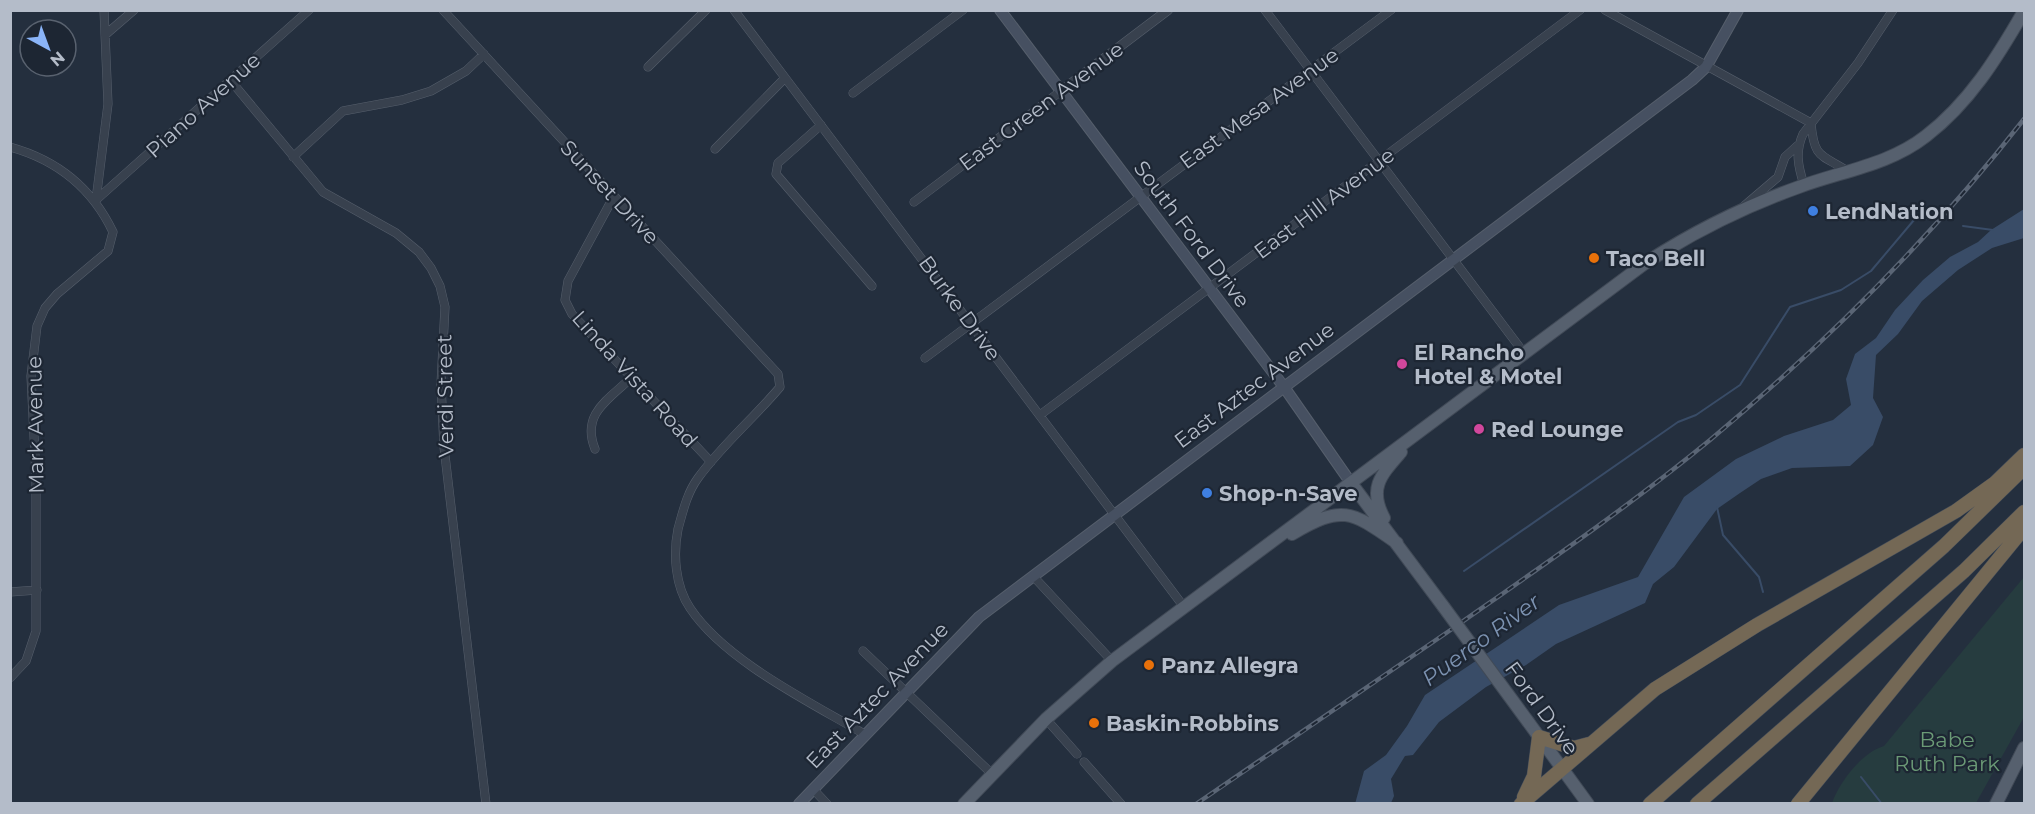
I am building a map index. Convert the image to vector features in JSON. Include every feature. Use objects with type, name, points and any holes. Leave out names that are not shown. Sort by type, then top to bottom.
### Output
[{"type":"highway","points":[[1520,804],[1563,770],[1655,689],[1691,665],[1956,511],[1995,483],[2025,455]]},
{"type":"highway","points":[[1650,804],[1944,546],[2025,468]]},
{"type":"highway","points":[[1697,804],[1964,572],[2025,512]]},
{"type":"highway","points":[[1798,804],[2025,528]]},
{"type":"highway","points":[[1520,804],[1531,787],[1539,737],[1574,748],[1586,746],[1607,732]]},
{"type":"main road","name":"South Ford Drive","points":[[1000,10],[1284,387],[1351,483]]},
{"type":"main road","name":"East Aztec Avenue","points":[[799,804],[979,617],[1706,67],[1738,10]]},
{"type":"main road","points":[[964,804],[991,773],[1046,719],[1112,660],[1644,264],[1702,228],[1739,210],[1804,185],[1850,173],[1895,155],[1924,138],[1978,86],[2025,11]]},
{"type":"main road","points":[[1397,543],[1377,505],[1379,480],[1402,450],[1434,420]]},
{"type":"main road","points":[[1351,483],[1397,543]]},
{"type":"main road","points":[[1227,574],[1305,527],[1339,514],[1360,518],[1397,543]]},
{"type":"main road","name":"Ford Drive","points":[[1397,543],[1588,804]]},
{"type":"main road","points":[[1996,804],[2025,748]]},
{"type":"street","points":[[96,200],[108,104],[104,10]]},
{"type":"street","points":[[105,35],[134,10]]},
{"type":"street","name":"Piano Avenue","points":[[96,200],[309,10]]},
{"type":"street","name":"Sunset Drive","points":[[443,10],[778,374],[780,387],[711,462]]},
{"type":"street","points":[[648,67],[706,10]]},
{"type":"street","name":"Burke Drive","points":[[735,10],[1184,607]]},
{"type":"street","points":[[853,93],[963,10]]},
{"type":"street","name":"East Green Avenue","points":[[914,202],[1168,10]]},
{"type":"street","points":[[1265,10],[1524,353]]},
{"type":"street","name":"East Mesa Avenue","points":[[925,358],[1140,195],[1392,10]]},
{"type":"street","name":"East Hill Avenue","points":[[1040,415],[1580,10]]},
{"type":"street","points":[[1605,10],[1811,123]]},
{"type":"street","points":[[1739,210],[1778,177],[1785,157],[1797,146],[1811,123],[1858,63],[1893,10]]},
{"type":"street","points":[[293,157],[344,111],[402,100],[431,91],[466,70],[484,54]]},
{"type":"street","points":[[715,149],[785,78]]},
{"type":"street","name":"Verdi Street","points":[[231,81],[323,192],[396,233],[419,252],[431,267],[440,286],[445,307],[441,384],[444,447],[486,804]]},
{"type":"street","points":[[1811,123],[1813,142],[1819,156],[1850,173]]},
{"type":"street","points":[[820,124],[778,163],[776,174],[872,286]]},
{"type":"street","points":[[1797,146],[1798,170],[1804,185]]},
{"type":"street","points":[[10,147],[52,164],[96,200]]},
{"type":"street","name":"Linda Vista Road","points":[[614,196],[568,281],[565,300],[572,314],[711,462]]},
{"type":"street","name":"Mark Avenue","points":[[10,678],[26,661],[36,631],[32,376],[37,326],[45,308],[57,294],[108,251],[113,232],[96,200]]},
{"type":"street","points":[[595,449],[589,434],[590,423],[598,410],[632,378]]},
{"type":"street","points":[[711,462],[687,497],[677,534],[677,571],[689,607],[721,640],[766,676],[866,735]]},
{"type":"street","points":[[1033,576],[1112,660]]},
{"type":"street","points":[[10,592],[37,590]]},
{"type":"street","points":[[863,651],[991,773]]},
{"type":"street","points":[[1046,719],[1077,754]]},
{"type":"street","points":[[1084,762],[1121,804]]},
{"type":"street","points":[[813,789],[827,804]]},
{"type":"green space","name":"Babe Ruth Park","points":[[2024,577],[2024,717],[1976,803],[1832,803],[1852,769],[1876,749],[1884,746]]},
{"type":"water","points":[[2024,209],[2024,238],[1992,248],[1958,270],[1922,301],[1898,334],[1876,355],[1873,398],[1883,417],[1873,445],[1850,466],[1792,468],[1761,479],[1740,493],[1717,509],[1674,567],[1653,584],[1645,603],[1556,644],[1526,665],[1486,687],[1439,722],[1413,755],[1405,756],[1391,779],[1394,796],[1391,803],[1355,804],[1364,771],[1386,755],[1407,726],[1425,695],[1559,605],[1638,577],[1684,497],[1736,459],[1784,436],[1833,420],[1851,405],[1846,379],[1855,354],[1876,338],[1895,310],[1923,280],[1950,257],[1978,242],[1991,230]]},
{"type":"waterway","points":[[1464,571],[1678,422],[1696,415],[1740,385],[1790,307],[1841,290],[1871,271],[1914,220],[1929,218]]},
{"type":"waterway","points":[[1963,226],[1993,230]]},
{"type":"waterway","points":[[1717,507],[1723,535],[1759,577],[1763,592]]},
{"type":"waterway","points":[[1861,777],[1882,804]]},
{"type":"railway","points":[[1196,804],[1615,514],[1710,440],[1795,366],[1876,288],[1989,163],[2024,119]]},
{"type":"place","name":"LendNation","points":[[1813,211]]},
{"type":"place","name":"Taco Bell","points":[[1594,258]]},
{"type":"place","name":"El Rancho Hotel & Motel","points":[[1402,364]]},
{"type":"place","name":"Red Lounge","points":[[1479,429]]},
{"type":"place","name":"Shop-n-Save","points":[[1207,493]]},
{"type":"place","name":"Panz Allegra","points":[[1149,665]]},
{"type":"place","name":"Baskin-Robbins","points":[[1094,723]]},
{"type":"water label","name":"Puerco River","points":[[1481,640]]}]
